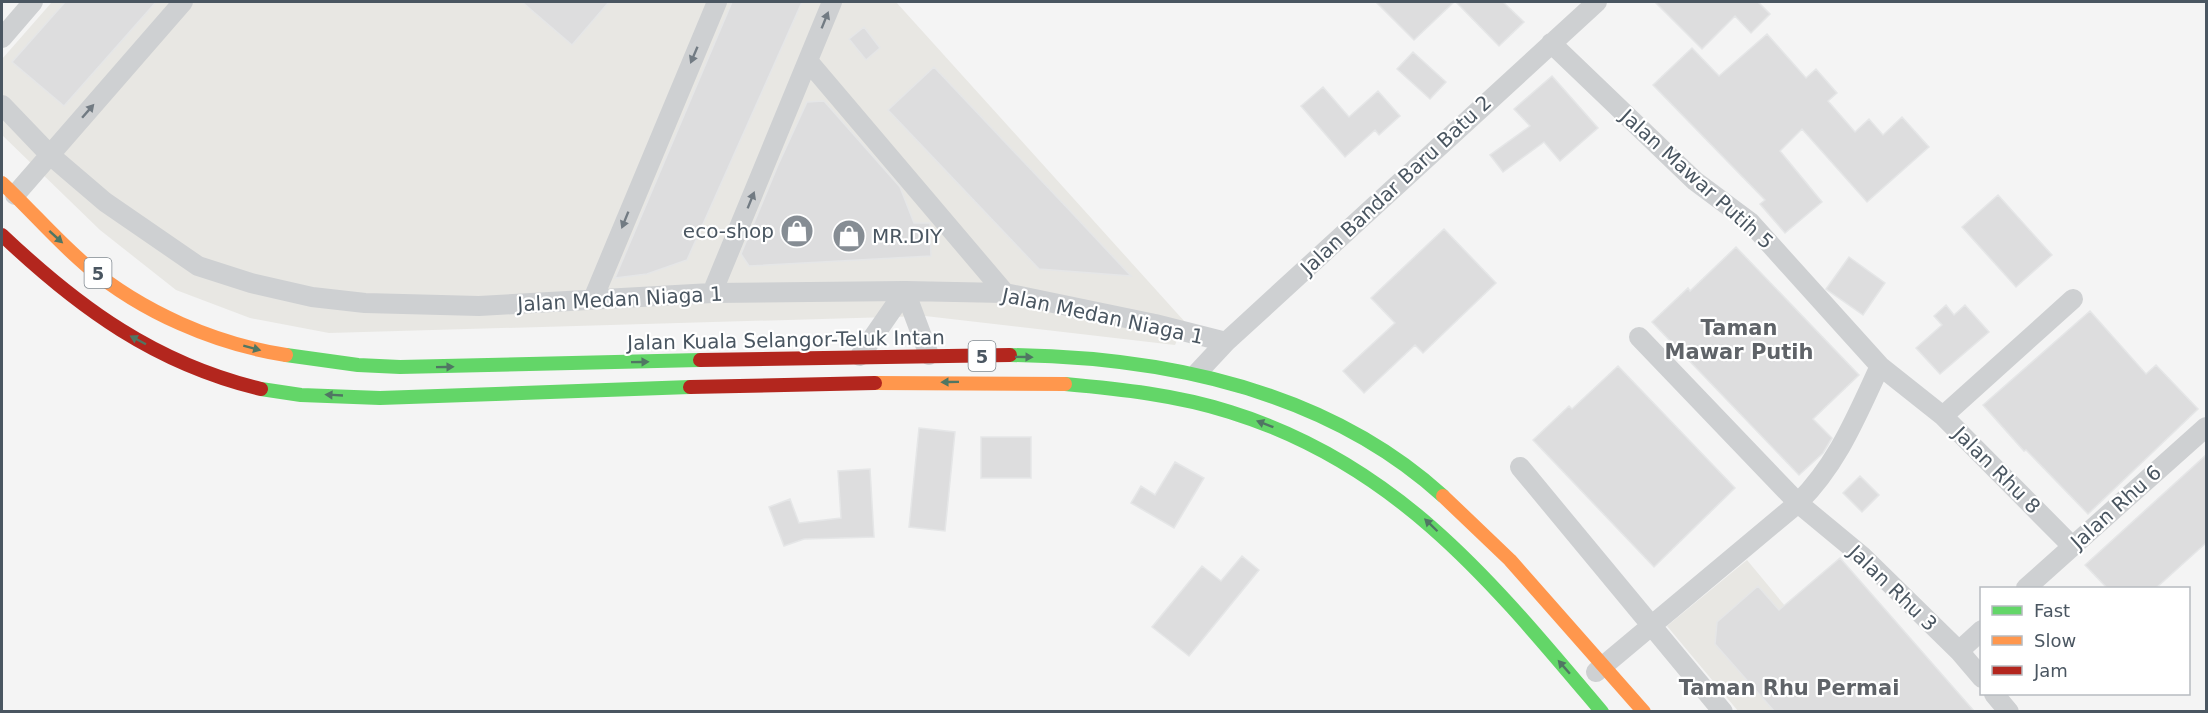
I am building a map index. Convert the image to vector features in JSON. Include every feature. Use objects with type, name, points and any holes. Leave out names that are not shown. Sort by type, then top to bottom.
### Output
[{"type":"highway","name":"Jalan Kuala Selangor-Teluk Intan","points":[[7,195],[115,287],[196,329],[248,347],[300,360],[412,368],[929,355],[1104,359],[1198,372],[1280,396],[1356,433],[1441,492],[1644,711]]},
{"type":"highway","name":"5","points":[[2,235],[101,320],[190,367],[242,384],[294,393],[392,398],[826,384],[1000,382],[1102,385],[1195,401],[1269,425],[1342,460],[1420,515],[1497,589],[1602,711]]},
{"type":"highway","points":[[24,236],[53,265],[64,289]]},
{"type":"street","points":[[2,38],[33,2]]},
{"type":"street","points":[[7,195],[50,155],[183,2]]},
{"type":"street","points":[[593,300],[717,2]]},
{"type":"street","points":[[712,293],[832,2]]},
{"type":"street","name":"Jalan Bandar Baru Batu 2","points":[[1198,372],[1226,342],[1597,2]]},
{"type":"street","name":"Jalan Mawar Putih 5","points":[[1551,43],[1695,181],[1750,222],[1880,366],[1943,416]]},
{"type":"street","points":[[808,61],[1005,293]]},
{"type":"street","name":"Jalan Medan Niaga 1","points":[[2,105],[50,155],[105,202],[198,266],[251,284],[312,297],[365,303],[479,306],[712,293],[905,291],[1005,293],[1155,324],[1226,342]]},
{"type":"street","points":[[860,356],[905,291]]},
{"type":"street","points":[[905,291],[929,355]]},
{"type":"street","name":"Jalan Rhu 8","points":[[2072,546],[1943,416],[2073,299]]},
{"type":"street","name":"Jalan Rhu 3","points":[[1639,337],[1798,503],[1862,556],[1959,651],[1980,676]]},
{"type":"street","points":[[1579,684],[1604,666],[1798,503],[1819,482],[1836,457],[1880,366]]},
{"type":"street","name":"Jalan Rhu 6","points":[[2027,587],[2206,427]]},
{"type":"street","points":[[1520,467],[1723,711]]},
{"type":"street","points":[[1959,651],[1980,632]]},
{"type":"street","points":[[1996,695],[2009,711]]},
{"type":"shaded area","points":[[52,2],[896,2],[1185,322],[1175,345],[925,316],[329,333],[250,318],[176,290],[100,230],[2,135],[2,59]]},
{"type":"shaded area","points":[[1747,560],[1872,711],[1738,711],[1667,626]]},
{"type":"building","points":[[65,2],[156,2],[64,106],[12,62]]},
{"type":"building","points":[[522,2],[609,2],[572,45]]},
{"type":"building","points":[[732,2],[802,2],[687,260],[647,274],[615,278]]},
{"type":"building","points":[[1376,2],[1454,2],[1414,40]]},
{"type":"building","points":[[1456,2],[1503,2],[1524,22],[1499,46]]},
{"type":"building","points":[[1655,2],[1758,2],[1770,14],[1751,33],[1735,16],[1702,49]]},
{"type":"building","points":[[864,27],[880,48],[866,60],[849,39]]},
{"type":"building","points":[[1767,34],[1806,78],[1816,69],[1837,93],[1828,101],[1855,132],[1869,119],[1883,135],[1902,117],[1929,147],[1867,202],[1802,129],[1780,151],[1822,202],[1785,233],[1760,204],[1765,200],[1653,85],[1692,48],[1719,76]]},
{"type":"building","points":[[1413,52],[1446,82],[1430,99],[1397,69]]},
{"type":"building","points":[[934,67],[1131,276],[1039,269],[888,110]]},
{"type":"building","points":[[1552,76],[1598,128],[1560,161],[1544,142],[1503,172],[1490,155],[1530,126],[1514,109]]},
{"type":"building","points":[[1323,87],[1349,117],[1378,91],[1400,116],[1379,135],[1375,130],[1345,157],[1301,106]]},
{"type":"building","points":[[824,101],[900,187],[914,223],[930,223],[931,256],[749,266],[741,254],[778,165],[807,102]]},
{"type":"building","points":[[1998,195],[2052,255],[2016,287],[1962,227]]},
{"type":"building","points":[[1444,229],[1496,283],[1423,353],[1415,345],[1364,393],[1343,371],[1395,323],[1371,298]]},
{"type":"building","points":[[1736,247],[1859,375],[1813,419],[1832,438],[1823,453],[1799,475],[1652,322],[1688,288],[1690,291]]},
{"type":"building","points":[[1849,257],[1885,283],[1863,315],[1826,289]]},
{"type":"building","points":[[1946,305],[1954,315],[1965,305],[1989,332],[1940,374],[1916,348],[1942,325],[1934,316]]},
{"type":"building","points":[[2090,311],[2146,374],[2156,365],[2198,409],[2088,514],[2026,450],[2024,451],[1983,405]]},
{"type":"building","points":[[1618,366],[1735,488],[1654,567],[1533,440],[1569,406],[1572,409]]},
{"type":"building","points":[[919,428],[955,432],[945,531],[909,527]]},
{"type":"building","points":[[981,437],[1031,437],[1031,478],[981,478]]},
{"type":"building","points":[[2206,455],[2206,543],[2157,587],[2106,587],[2085,565]]},
{"type":"building","points":[[1175,462],[1204,478],[1174,528],[1131,503],[1141,486],[1155,495]]},
{"type":"building","points":[[870,469],[874,537],[804,539],[784,546],[769,507],[790,499],[799,523],[841,518],[838,471]]},
{"type":"building","points":[[1860,476],[1879,495],[1862,512],[1843,493]]},
{"type":"building","points":[[1242,556],[1259,570],[1189,656],[1152,627],[1202,566],[1221,581]]},
{"type":"building","points":[[1840,558],[1974,711],[1774,711],[1715,644],[1717,622],[1758,586],[1779,610]]},
{"type":"traffic: fast","points":[[286,355],[358,365],[400,367],[700,360]]},
{"type":"traffic: fast","points":[[1010,355],[1068,357],[1126,363],[1184,372],[1240,386],[1295,405],[1347,429],[1397,459],[1443,496]]},
{"type":"traffic: fast","points":[[1065,384],[1148,394],[1210,406],[1290,435],[1344,463],[1393,496],[1438,533],[1481,574],[1522,618],[1602,712]]},
{"type":"traffic: fast","points":[[261,389],[301,395],[380,398],[690,387]]},
{"type":"traffic: slow","points":[[2,183],[87,266],[131,298],[180,324],[206,334],[259,350],[286,355]]},
{"type":"traffic: slow","points":[[875,383],[1065,384]]},
{"type":"traffic: slow","points":[[1443,496],[1510,560],[1644,712]]},
{"type":"traffic: jam","points":[[2,235],[60,286],[121,330],[187,365],[261,389]]},
{"type":"traffic: jam","points":[[700,360],[1010,355]]},
{"type":"traffic: jam","points":[[690,387],[875,383]]},
{"type":"place","name":"eco-shop","points":[[797,231]]},
{"type":"place","name":"MR.DIY","points":[[849,236]]},
{"type":"district","name":"Taman Mawar Putih","points":[[1739,340]]},
{"type":"district","name":"Taman Rhu Permai","points":[[1789,688]]}]
